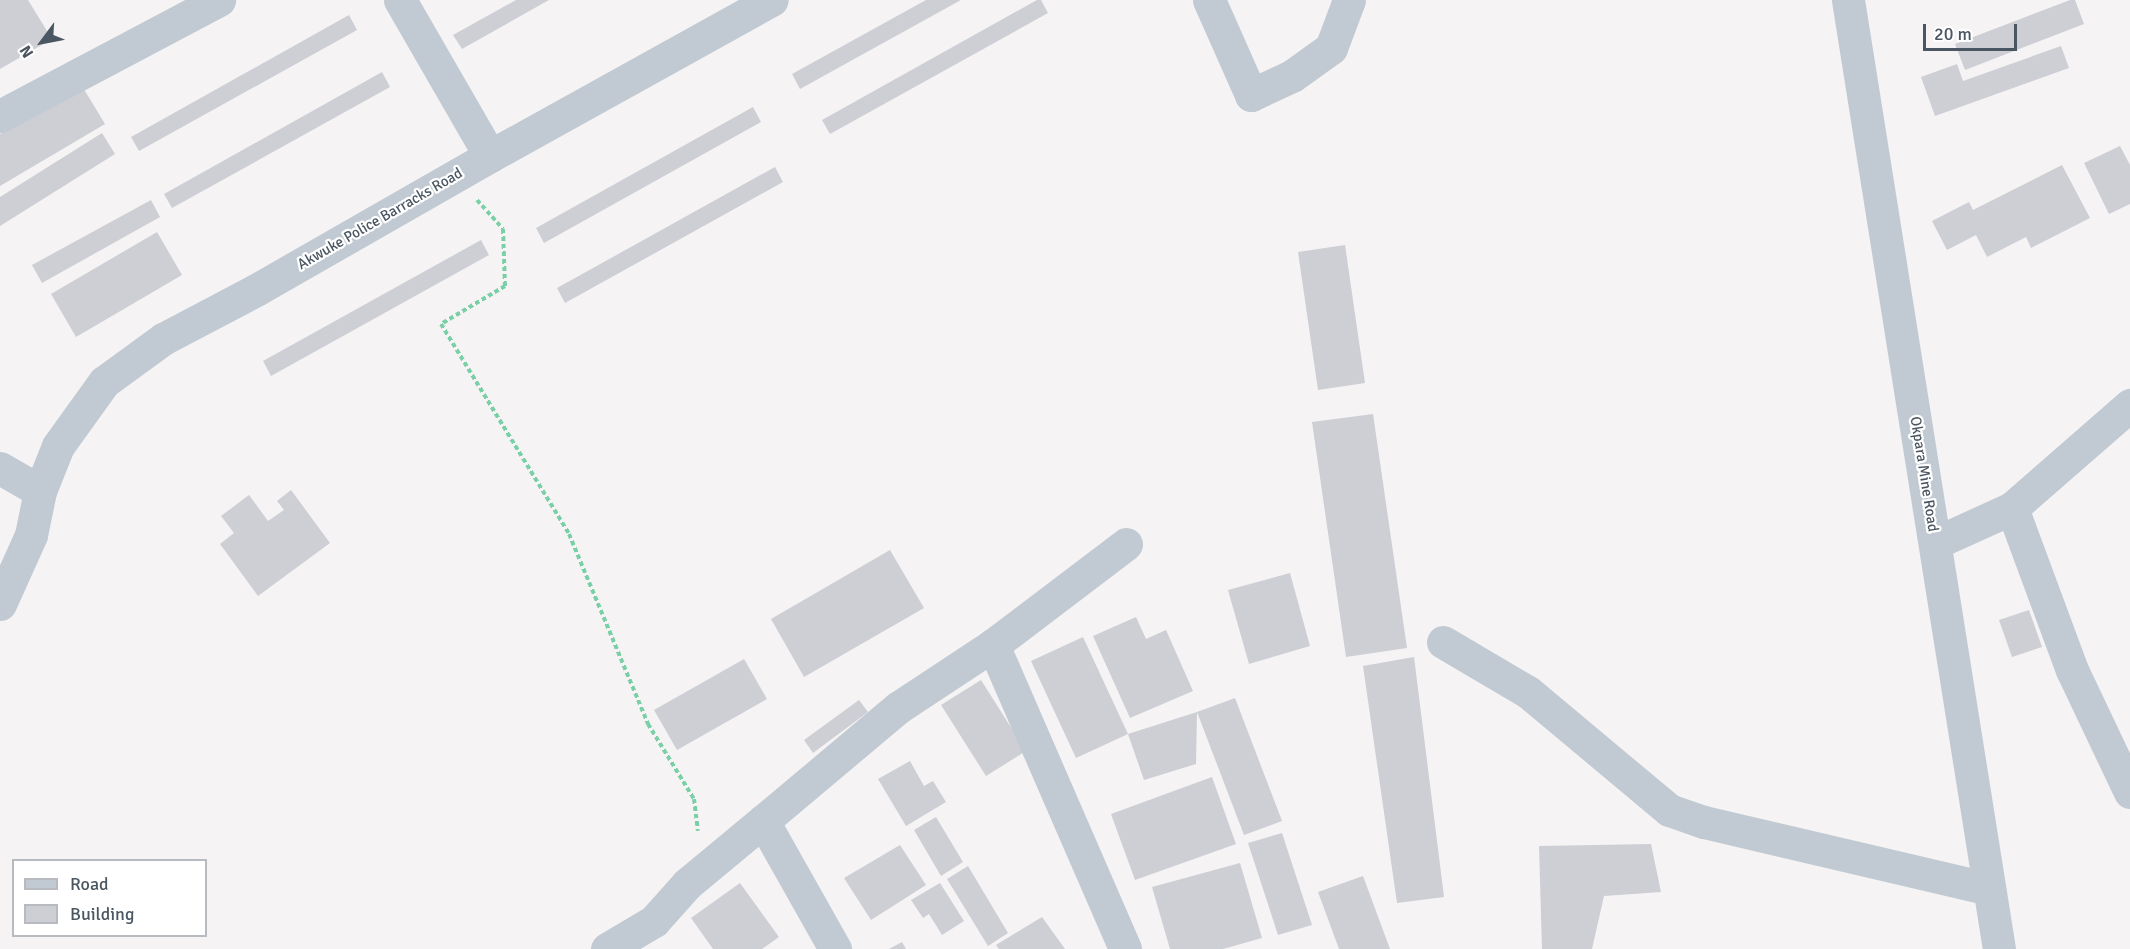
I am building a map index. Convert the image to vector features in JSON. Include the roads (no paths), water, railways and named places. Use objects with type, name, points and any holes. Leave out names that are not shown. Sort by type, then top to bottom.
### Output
[{"type":"street","points":[[0,116],[219,0]]},
{"type":"street","points":[[400,0],[490,156]]},
{"type":"street","name":"Akwuke Police Barracks Road","points":[[0,604],[32,536],[40,491],[58,446],[104,382],[163,339],[256,291],[490,156],[772,0]]},
{"type":"street","points":[[1209,0],[1251,95],[1292,76],[1331,48],[1349,0]]},
{"type":"street","name":"Okpara Mine Road","points":[[1848,0],[1999,949]]},
{"type":"street","points":[[1935,543],[2012,508],[2130,405]]},
{"type":"street","points":[[0,468],[40,491]]},
{"type":"street","points":[[2012,508],[2072,670],[2130,792]]},
{"type":"street","points":[[607,949],[654,921],[687,884],[899,707],[993,645],[1126,544]]},
{"type":"street","points":[[1443,642],[1528,692],[1669,810],[1704,822],[1989,889]]},
{"type":"street","points":[[993,645],[1125,949]]},
{"type":"street","points":[[763,821],[835,949]]}]
